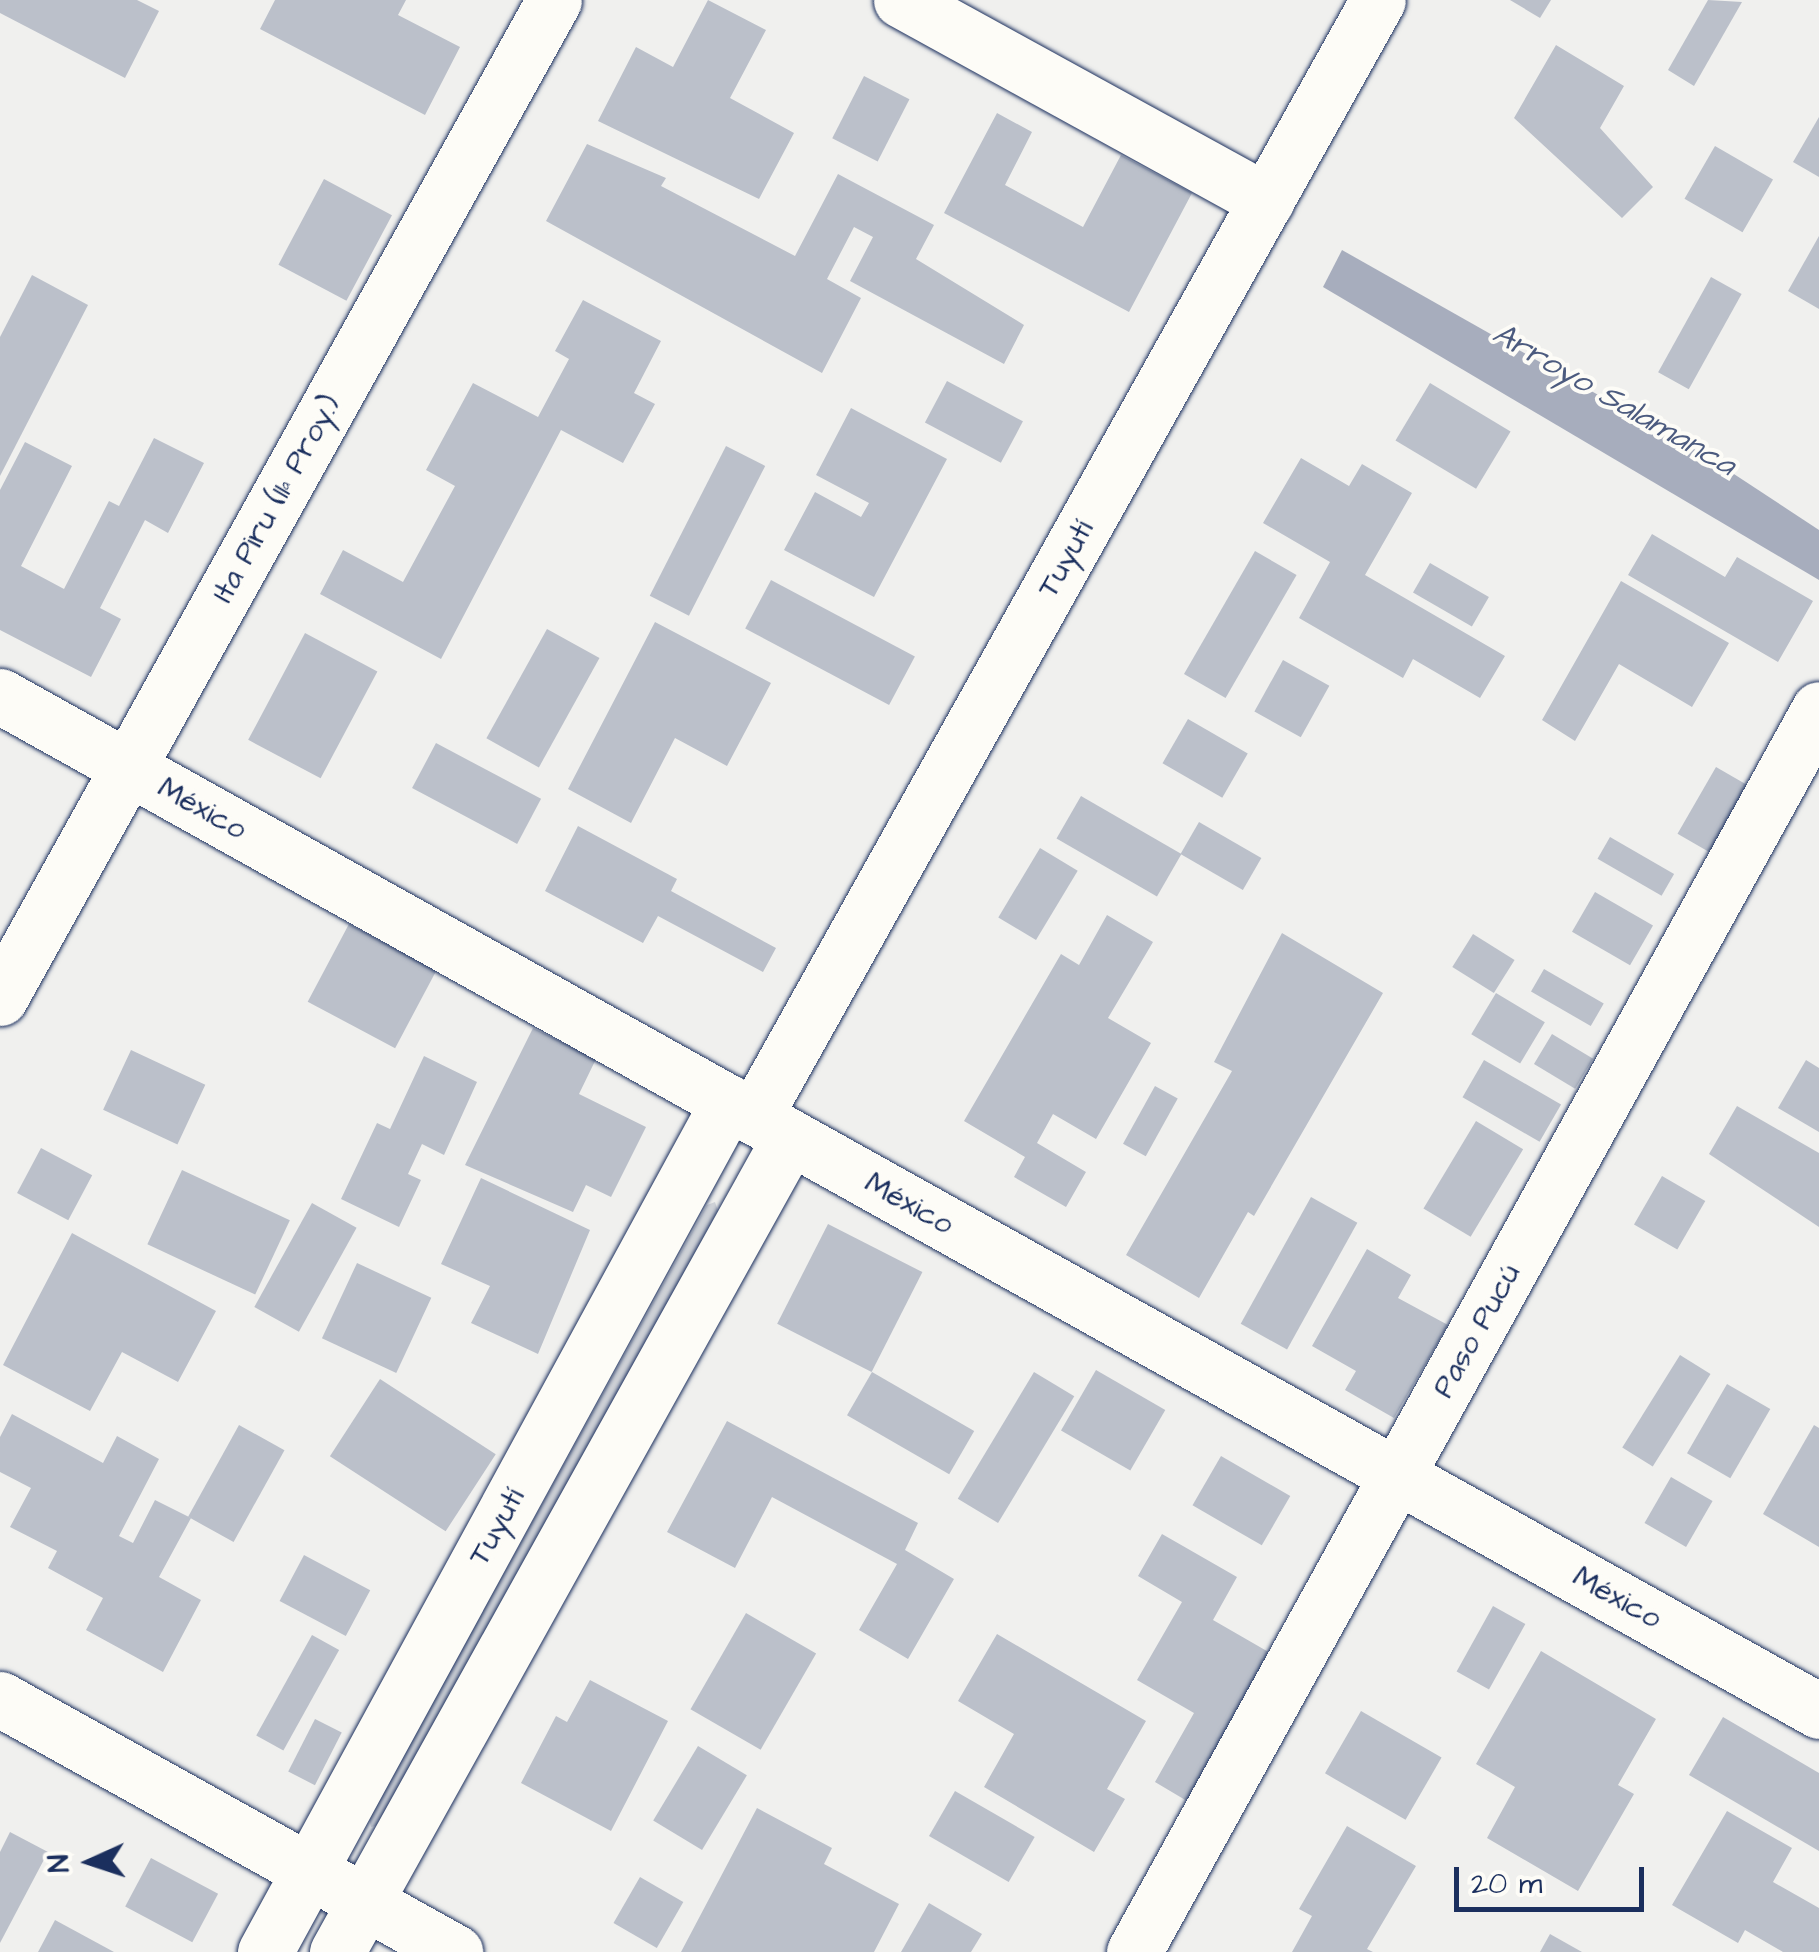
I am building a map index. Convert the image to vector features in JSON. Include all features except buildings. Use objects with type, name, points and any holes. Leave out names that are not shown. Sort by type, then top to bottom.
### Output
[{"type":"street","name":"Ita Piru (11ª Proy.)","points":[[0,998],[554,0]]},
{"type":"street","points":[[901,0],[1266,201]]},
{"type":"street","name":"Tuyutí","points":[[266,1952],[757,1119],[1378,0]]},
{"type":"street","name":"México","points":[[0,696],[1819,1712]]},
{"type":"street","name":"Paso Pucú","points":[[1134,1952],[1819,709]]},
{"type":"street","name":"Tuyutí","points":[[337,1952],[757,1119]]},
{"type":"street","points":[[0,1698],[455,1952]]},
{"type":"shaded area","points":[[715,1202],[718,1211],[379,1825],[371,1827],[369,1818],[707,1205]]},
{"type":"water","points":[[1342,250],[1708,457],[1819,530],[1819,580],[1323,287]]},
{"type":"water label","name":"Arroyo Salamanca","points":[[1614,400]]}]
